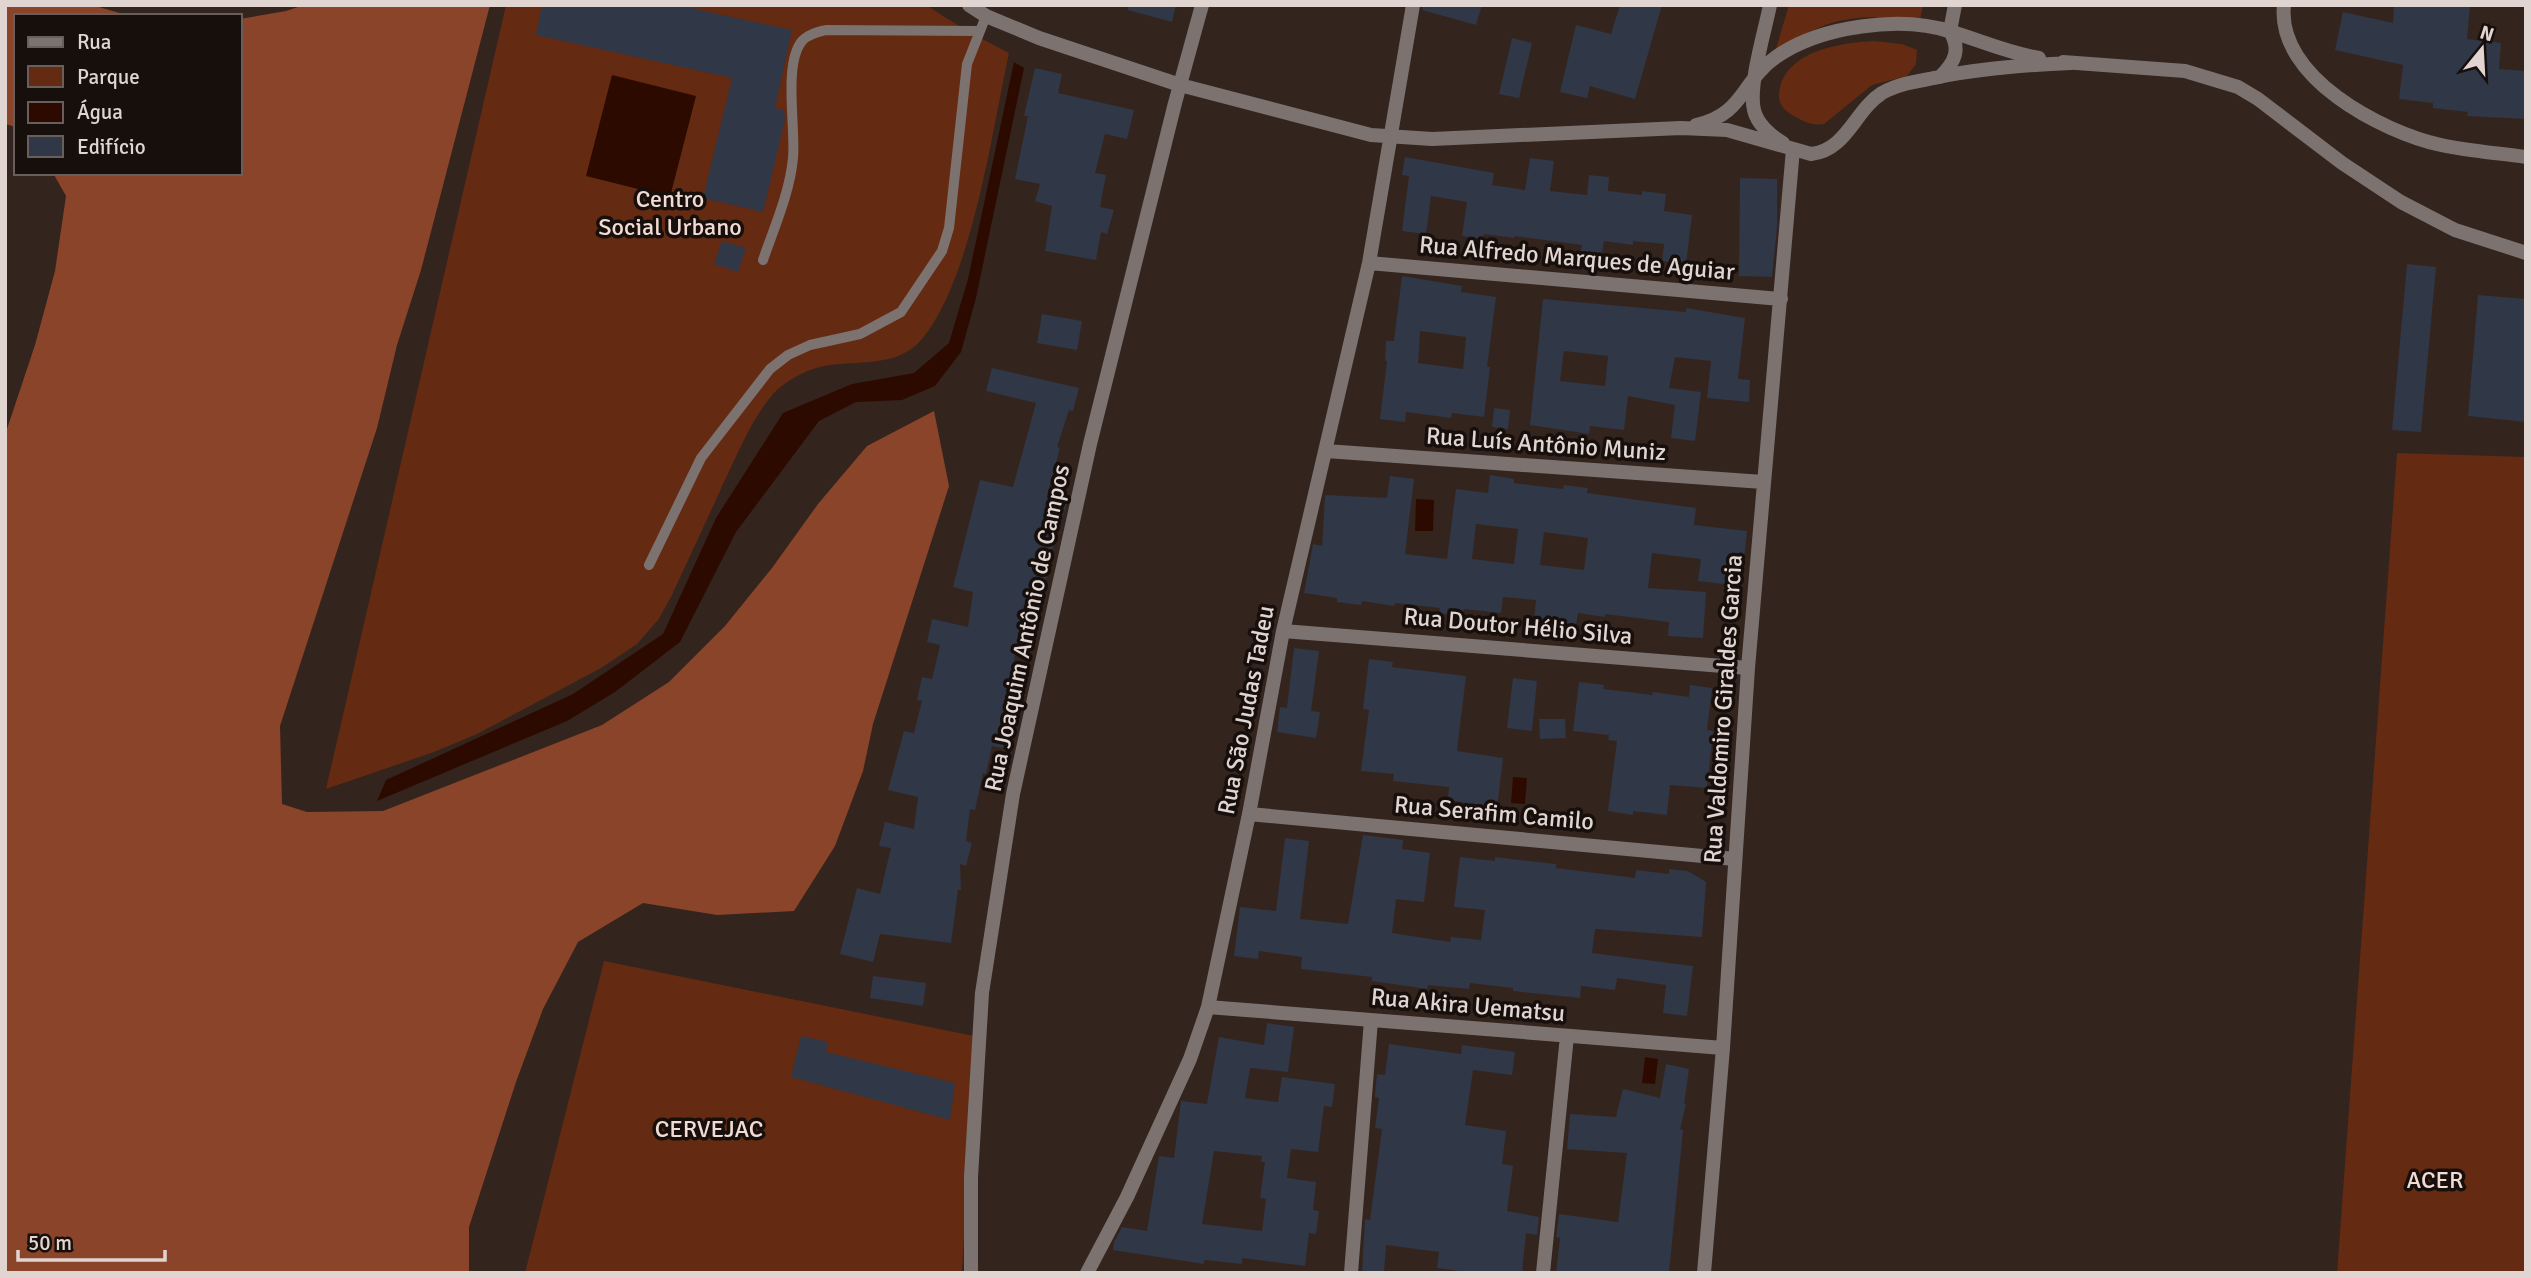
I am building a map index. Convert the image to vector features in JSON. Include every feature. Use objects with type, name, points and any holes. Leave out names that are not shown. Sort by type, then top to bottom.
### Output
[{"type":"street","points":[[969,5],[986,16],[1039,38],[1180,85],[1352,130],[1390,137],[1432,139],[1681,128],[1727,130],[1811,154],[1822,153],[1842,139],[1872,100],[1909,83],[2002,66],[2079,64],[2185,71],[2238,87],[2258,99],[2342,163],[2429,217],[2455,230],[2526,253]]},
{"type":"street","name":"Rua Joaquim Antônio de Campos","points":[[971,1273],[971,1177],[981,1003],[1013,794],[1090,444],[1202,5]]},
{"type":"street","name":"Rua São Judas Tadeu","points":[[1087,1273],[1127,1196],[1190,1059],[1209,1007],[1283,631],[1369,263],[1413,5]]},
{"type":"street","points":[[1770,5],[1756,77],[1754,109],[1759,121],[1778,140],[1793,149]]},
{"type":"street","points":[[1940,77],[1949,68],[1956,54],[1956,40],[1950,31],[1955,5]]},
{"type":"street","points":[[2284,5],[2283,16],[2290,41],[2304,66],[2334,94],[2369,118],[2407,135],[2441,145],[2526,157]]},
{"type":"street","points":[[1681,128],[1712,122],[1723,116],[1766,65],[1786,51],[1801,43],[1858,26],[1900,23],[1950,31],[2000,50],[2079,64]]},
{"type":"street","name":"Rua Valdomiro Giraldes Garcia","points":[[1704,1273],[1723,1048],[1748,668],[1793,149]]},
{"type":"street","name":"Rua Alfredo Marques de Aguiar","points":[[1369,263],[1781,299]]},
{"type":"street","name":"Rua Luís Antônio Muniz","points":[[1326,451],[1763,482]]},
{"type":"street","name":"Rua Doutor Hélio Silva","points":[[1283,631],[1748,668]]},
{"type":"street","name":"Rua Serafim Camilo","points":[[1249,814],[1735,859]]},
{"type":"street","name":"Rua Akira Uematsu","points":[[1209,1007],[1723,1048]]},
{"type":"street","points":[[1351,1273],[1371,1020]]},
{"type":"street","points":[[1544,1273],[1567,1036]]},
{"type":"lane","points":[[649,565],[701,458],[770,369],[788,355],[810,345],[860,334],[901,312],[942,251],[951,216],[967,64],[986,16]]},
{"type":"lane","points":[[763,260],[782,204],[793,157],[792,89],[801,42],[812,34],[826,30],[979,31]]},
{"type":"green space","name":"Centro Social Urbano","points":[[506,5],[926,5],[1009,53],[978,203],[967,243],[939,313],[922,339],[911,349],[885,360],[827,366],[802,373],[773,394],[746,436],[671,597],[658,620],[637,644],[601,668],[477,734],[434,752],[326,789]]},
{"type":"green space","points":[[1789,5],[1923,5],[1920,20],[1881,17],[1843,20],[1818,28],[1775,52]]},
{"type":"green space","points":[[1873,41],[1902,44],[1917,50],[1916,64],[1907,76],[1872,85],[1824,124],[1803,121],[1783,107],[1779,100],[1780,88],[1785,75],[1794,65],[1818,51]]},
{"type":"green space","name":"ACER","points":[[2397,453],[2526,457],[2526,1273],[2337,1273]]},
{"type":"green space","name":"CERVEJAC","points":[[604,961],[974,1036],[962,1273],[525,1273]]},
{"type":"shaded area","points":[[5,5],[92,5],[123,14],[14,14],[14,126],[5,124]]},
{"type":"shaded area","points":[[304,5],[490,5],[377,428],[280,726],[282,804],[307,812],[383,811],[602,725],[669,682],[725,626],[772,568],[818,504],[867,446],[934,411],[949,486],[873,724],[863,771],[835,846],[794,911],[717,915],[643,903],[578,942],[543,1009],[516,1082],[469,1227],[469,1273],[5,1273],[5,435],[35,345],[55,271],[66,196],[54,175],[242,175],[242,19]]},
{"type":"water","points":[[1014,62],[1024,68],[976,298],[961,352],[935,386],[902,400],[856,402],[819,421],[736,532],[680,642],[615,692],[567,721],[377,801],[386,780],[573,694],[663,634],[716,518],[783,413],[852,384],[914,373],[949,343],[968,279]]},
{"type":"water","points":[[612,75],[696,96],[670,197],[586,176]]},
{"type":"water","points":[[1416,499],[1434,500],[1433,531],[1415,531]]},
{"type":"water","points":[[1513,777],[1527,778],[1525,804],[1511,803]]},
{"type":"water","points":[[1645,1057],[1658,1059],[1655,1084],[1642,1083]]},
{"type":"building","points":[[542,5],[677,5],[792,30],[775,108],[784,110],[785,119],[763,212],[703,198],[732,78],[536,35]]},
{"type":"building","points":[[1128,5],[1176,5],[1172,22],[1128,10]]},
{"type":"building","points":[[1423,5],[1482,5],[1476,25],[1422,10]]},
{"type":"building","points":[[1620,5],[1662,5],[1635,99],[1590,86],[1587,98],[1560,92],[1576,25],[1611,34]]},
{"type":"building","points":[[2394,5],[2470,5],[2467,39],[2501,43],[2499,69],[2526,71],[2526,119],[2467,116],[2468,112],[2433,108],[2433,103],[2399,99],[2403,65],[2335,50],[2343,12],[2393,23]]},
{"type":"building","points":[[1512,38],[1532,43],[1519,98],[1499,94]]},
{"type":"building","points":[[1035,68],[1062,74],[1058,93],[1134,110],[1127,139],[1105,134],[1095,173],[1106,175],[1100,207],[1114,210],[1107,234],[1101,232],[1096,260],[1045,251],[1052,206],[1035,201],[1040,184],[1015,179],[1028,116],[1024,116]]},
{"type":"building","points":[[1405,157],[1494,173],[1492,185],[1525,190],[1530,158],[1554,161],[1550,191],[1587,195],[1589,175],[1609,177],[1608,191],[1642,195],[1642,191],[1666,194],[1664,211],[1692,215],[1686,264],[1662,261],[1664,244],[1633,241],[1633,245],[1604,241],[1602,253],[1581,251],[1582,245],[1515,236],[1484,234],[1483,239],[1462,236],[1467,202],[1431,196],[1426,234],[1402,231],[1409,176],[1402,175]]},
{"type":"building","points":[[1740,178],[1777,179],[1777,227],[1772,277],[1739,276]]},
{"type":"building","points":[[722,241],[746,248],[738,272],[714,264]]},
{"type":"building","points":[[2407,264],[2436,267],[2421,432],[2392,430]]},
{"type":"building","points":[[1402,276],[1462,286],[1461,292],[1496,297],[1484,417],[1452,413],[1451,418],[1406,412],[1405,422],[1380,419],[1387,361],[1386,341],[1394,341]],"holes":[[[1420,331],[1466,337],[1463,369],[1418,363]]]},
{"type":"building","points":[[2478,295],[2526,299],[2526,422],[2468,416]]},
{"type":"building","points":[[1543,299],[1686,312],[1686,308],[1745,318],[1738,379],[1750,380],[1749,402],[1707,398],[1711,361],[1675,357],[1669,388],[1701,392],[1695,441],[1671,438],[1675,405],[1628,396],[1624,430],[1590,426],[1589,434],[1530,425]],"holes":[[[1564,351],[1608,356],[1605,386],[1560,381]]]},
{"type":"building","points":[[1042,314],[1082,321],[1077,350],[1037,343]]},
{"type":"building","points":[[992,368],[1079,388],[1073,411],[1069,410],[1057,447],[1060,448],[1047,495],[1068,500],[1052,551],[1040,607],[1025,604],[1013,667],[1021,669],[1016,689],[1011,687],[1003,724],[1008,725],[1003,748],[992,746],[975,810],[970,809],[966,841],[972,843],[966,866],[960,864],[961,890],[958,890],[951,943],[880,934],[873,962],[840,954],[857,888],[880,894],[891,848],[879,846],[885,822],[914,829],[918,797],[888,790],[904,731],[914,733],[922,701],[917,700],[922,677],[932,679],[940,645],[927,642],[932,619],[968,627],[973,592],[953,587],[980,480],[1013,487],[1036,403],[986,391]]},
{"type":"building","points":[[1494,408],[1510,410],[1508,429],[1492,427]]},
{"type":"building","points":[[1490,475],[1514,479],[1514,483],[1563,489],[1564,485],[1588,488],[1587,493],[1696,508],[1694,525],[1747,531],[1741,586],[1698,581],[1701,559],[1652,553],[1648,588],[1706,592],[1703,638],[1668,636],[1669,622],[1605,614],[1605,617],[1578,613],[1576,625],[1534,620],[1536,600],[1503,597],[1501,613],[1464,609],[1463,616],[1439,613],[1440,608],[1395,603],[1394,606],[1362,601],[1361,605],[1304,593],[1313,544],[1322,546],[1325,495],[1387,498],[1390,476],[1414,479],[1405,554],[1447,559],[1456,489],[1488,493]],"holes":[[[1476,524],[1518,529],[1514,564],[1472,559]],[[1544,532],[1588,538],[1584,570],[1540,565]]]},
{"type":"building","points":[[1294,648],[1319,651],[1311,711],[1320,712],[1316,738],[1277,732],[1280,707],[1287,708]]},
{"type":"building","points":[[1369,659],[1393,662],[1392,667],[1466,676],[1457,751],[1503,758],[1497,808],[1448,800],[1449,787],[1393,781],[1394,774],[1361,771],[1369,710],[1363,709]]},
{"type":"building","points":[[1513,678],[1537,681],[1532,731],[1507,728]]},
{"type":"building","points":[[1579,682],[1604,685],[1603,689],[1689,697],[1690,685],[1712,688],[1707,730],[1713,731],[1707,788],[1670,785],[1667,815],[1633,811],[1633,815],[1608,811],[1617,741],[1608,740],[1609,735],[1573,731]]},
{"type":"building","points":[[1539,719],[1565,719],[1566,738],[1540,739]]},
{"type":"building","points":[[1363,835],[1403,840],[1402,849],[1430,853],[1424,902],[1396,899],[1392,933],[1450,942],[1451,937],[1481,940],[1485,910],[1454,907],[1460,857],[1495,861],[1495,857],[1556,864],[1556,868],[1635,878],[1636,870],[1669,874],[1669,869],[1688,871],[1706,882],[1702,937],[1595,929],[1592,953],[1693,966],[1687,1016],[1663,1013],[1666,985],[1617,978],[1615,990],[1581,986],[1580,998],[1513,991],[1513,988],[1470,983],[1469,989],[1428,985],[1427,989],[1372,981],[1372,977],[1301,969],[1302,957],[1259,951],[1258,959],[1234,956],[1240,907],[1276,911],[1285,838],[1309,841],[1300,919],[1348,924]]},
{"type":"building","points":[[873,976],[926,983],[923,1006],[870,998]]},
{"type":"building","points":[[1267,1023],[1294,1027],[1288,1072],[1250,1068],[1245,1098],[1278,1102],[1282,1077],[1335,1084],[1332,1107],[1324,1106],[1318,1152],[1291,1149],[1287,1178],[1316,1182],[1313,1210],[1319,1211],[1316,1234],[1309,1233],[1305,1266],[1242,1258],[1242,1264],[1204,1260],[1204,1264],[1113,1250],[1122,1227],[1147,1231],[1159,1156],[1174,1158],[1181,1101],[1207,1104],[1219,1037],[1264,1045]],"holes":[[[1214,1151],[1262,1156],[1261,1162],[1265,1162],[1260,1198],[1266,1199],[1262,1231],[1202,1224]]]},
{"type":"building","points":[[801,1036],[828,1042],[826,1052],[955,1083],[950,1120],[791,1077]]},
{"type":"building","points":[[1389,1044],[1461,1054],[1462,1045],[1515,1052],[1512,1075],[1473,1070],[1465,1125],[1506,1131],[1502,1164],[1513,1166],[1507,1211],[1539,1217],[1537,1235],[1526,1233],[1522,1273],[1473,1273],[1437,1268],[1439,1252],[1386,1245],[1384,1273],[1362,1273],[1365,1219],[1370,1220],[1382,1129],[1375,1128],[1379,1098],[1375,1097],[1377,1074],[1385,1075]]},
{"type":"building","points":[[1666,1064],[1689,1069],[1686,1104],[1680,1129],[1683,1130],[1669,1273],[1556,1273],[1560,1238],[1556,1237],[1559,1214],[1618,1222],[1627,1153],[1567,1149],[1570,1114],[1616,1117],[1623,1089],[1660,1098]]}]
